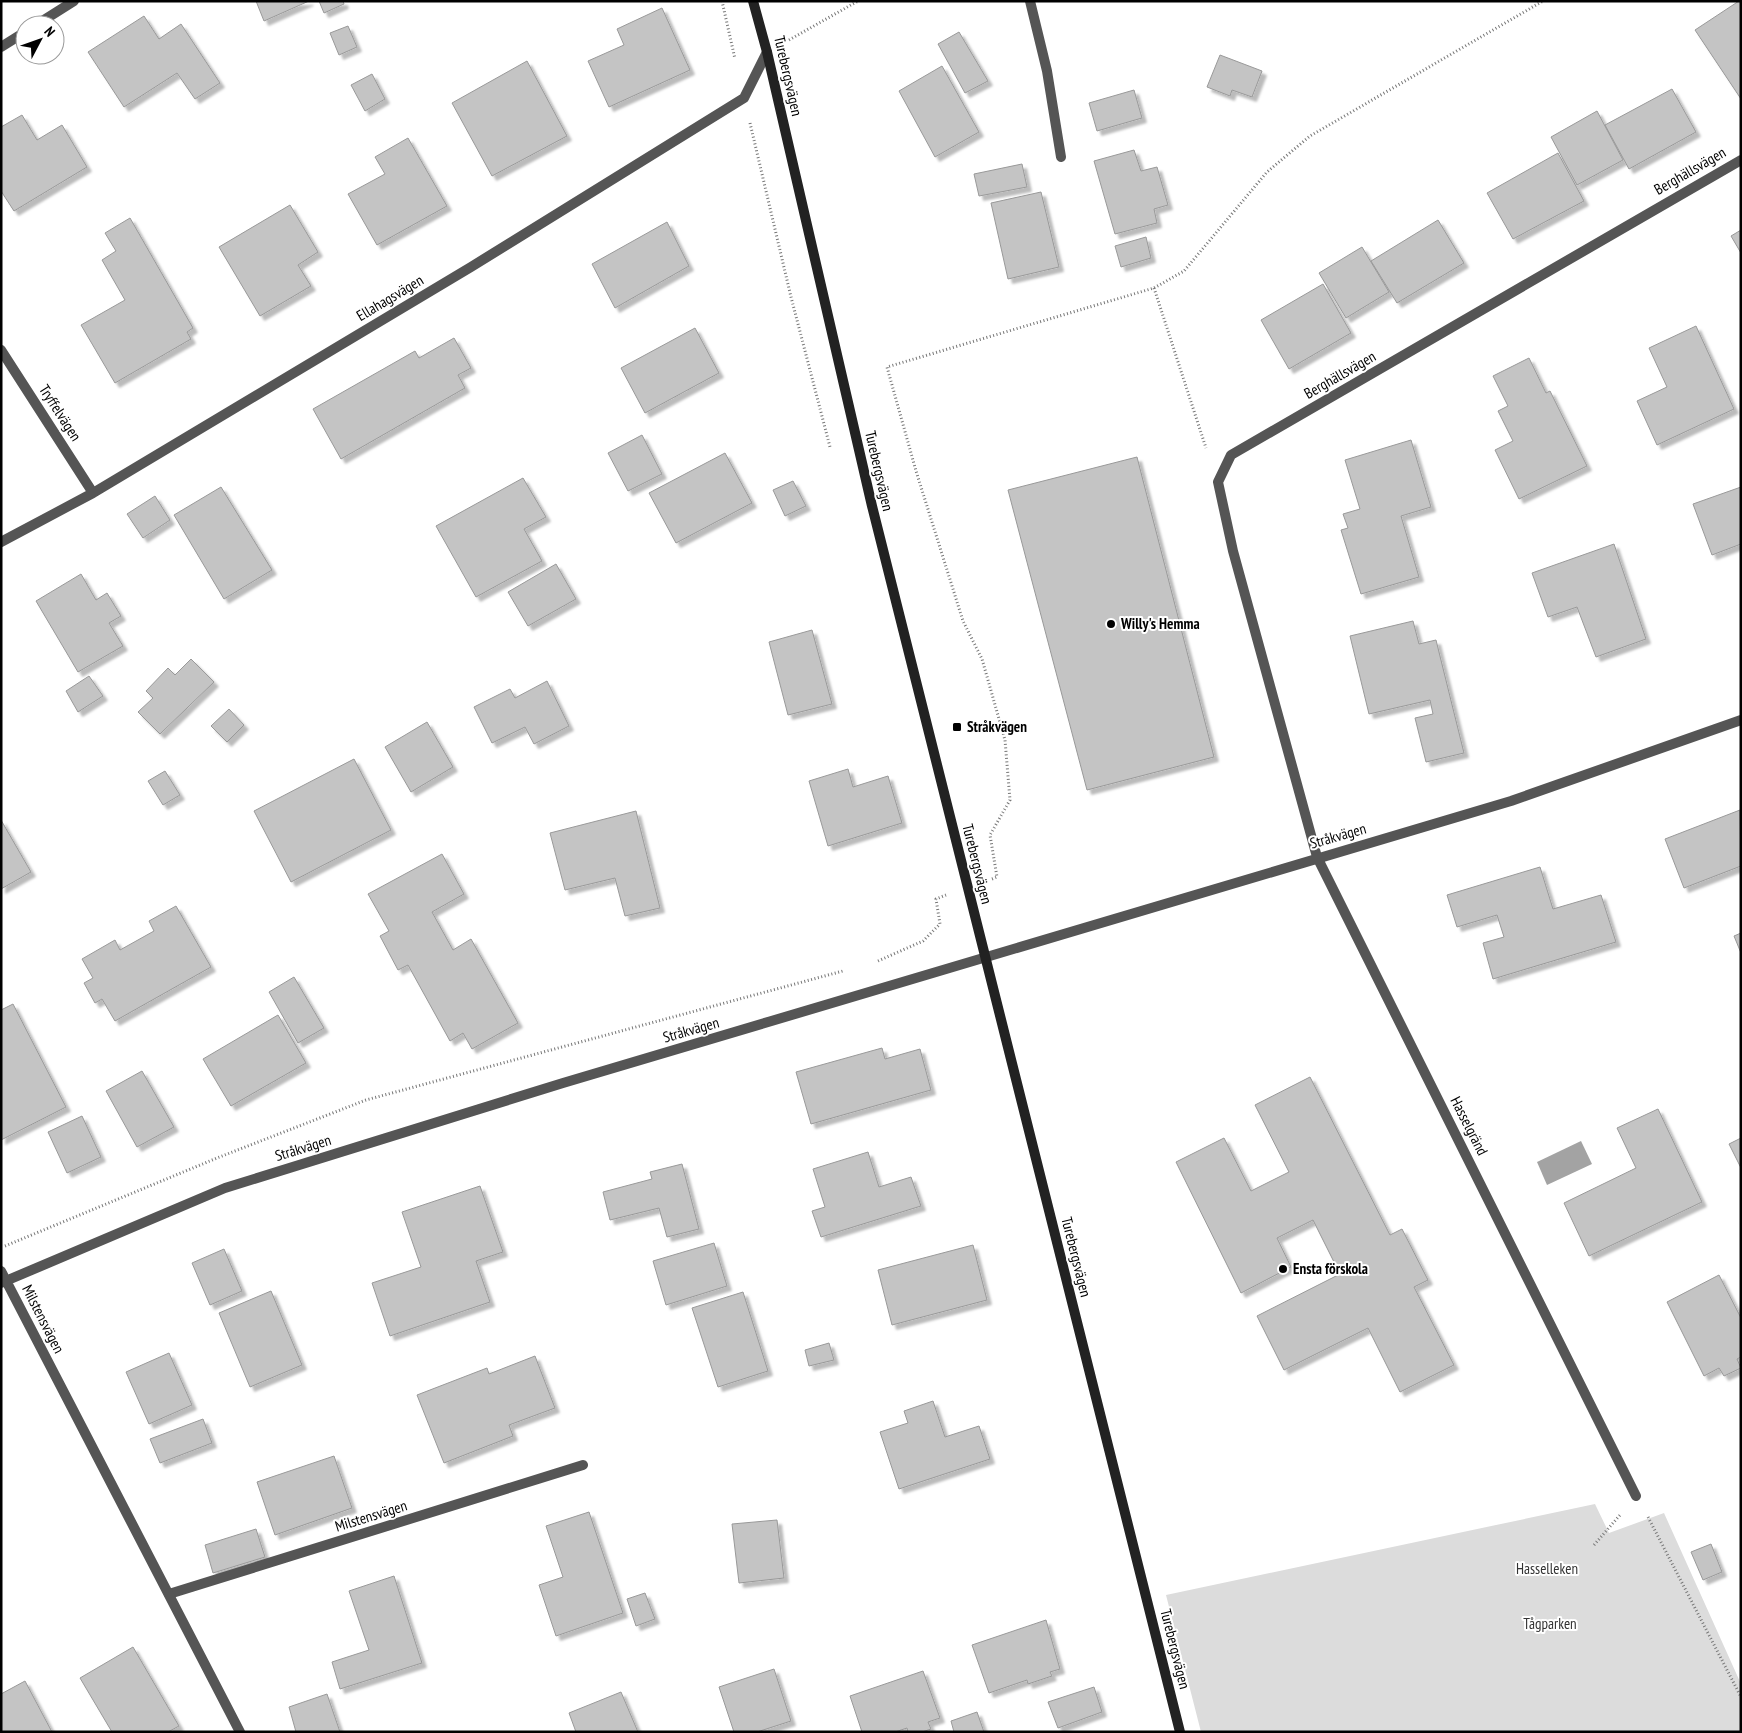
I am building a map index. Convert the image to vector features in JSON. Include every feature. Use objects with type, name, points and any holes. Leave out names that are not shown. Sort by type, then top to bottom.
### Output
[{"type":"street","points":[[52,15],[74,1]]},
{"type":"street","name":"Turebergsvägen","points":[[753,1],[767,52],[872,506],[1180,1732]]},
{"type":"street","points":[[1030,1],[1047,71],[1061,157]]},
{"type":"street","points":[[1,47],[15,38]]},
{"type":"street","name":"Ellahagsvägen","points":[[1,542],[92,493],[471,267],[744,98],[767,52]]},
{"type":"street","name":"Berghällsvägen","points":[[1218,482],[1232,455],[1741,160]]},
{"type":"street","name":"Tryffelvägen","points":[[1,350],[92,493]]},
{"type":"street","name":"Hasselgränd","points":[[1218,482],[1234,551],[1318,857],[1636,1496]]},
{"type":"street","name":"Stråkvägen","points":[[3,1278],[225,1188],[563,1083],[1511,801],[1741,720]]},
{"type":"street","name":"Milstensvägen","points":[[3,1278],[240,1732]]},
{"type":"street","name":"Milstensvägen","points":[[169,1594],[582,1466]]},
{"type":"path","points":[[767,52],[858,1]]},
{"type":"path","points":[[997,877],[990,835],[1010,800],[1005,740],[982,660],[963,621],[916,471],[887,367],[1154,288],[1184,271],[1267,172],[1310,136],[1543,1]]},
{"type":"path","points":[[1154,288],[1218,482]]},
{"type":"path","points":[[874,963],[923,941],[940,924],[936,899],[945,895]]},
{"type":"path","points":[[1,1248],[208,1162],[366,1100],[846,970]]},
{"type":"path","points":[[1594,1545],[1636,1496],[1741,1696]]},
{"type":"green space","name":"Tågparken","points":[[1595,1504],[1609,1533],[1664,1513],[1741,1684],[1741,1732],[1201,1732],[1166,1595]]},
{"type":"shaded area","points":[[1581,1141],[1592,1164],[1547,1185],[1537,1162]]},
{"type":"building","points":[[256,1],[309,1],[264,21]]},
{"type":"building","points":[[319,1],[343,1],[344,4],[324,13]]},
{"type":"building","points":[[1741,1],[1741,99],[1695,30]]},
{"type":"building","points":[[662,8],[690,70],[609,107],[588,61],[624,45],[617,29]]},
{"type":"building","points":[[144,16],[159,39],[181,24],[220,83],[195,99],[177,73],[124,107],[88,52]]},
{"type":"building","points":[[348,26],[357,47],[339,55],[330,33]]},
{"type":"building","points":[[959,32],[988,81],[965,93],[938,44]]},
{"type":"building","points":[[1220,55],[1262,71],[1252,97],[1232,90],[1230,96],[1207,87]]},
{"type":"building","points":[[527,61],[567,136],[492,176],[452,103]]},
{"type":"building","points":[[942,66],[979,132],[935,157],[899,91]]},
{"type":"building","points":[[372,74],[385,99],[365,111],[351,85]]},
{"type":"building","points":[[1672,89],[1696,132],[1629,169],[1605,125]]},
{"type":"building","points":[[1134,90],[1142,118],[1097,131],[1089,103]]},
{"type":"building","points":[[1597,111],[1623,160],[1577,185],[1551,137]]},
{"type":"building","points":[[22,115],[37,140],[62,125],[87,167],[14,211],[1,191],[1,127]]},
{"type":"building","points":[[408,138],[447,206],[377,245],[348,194],[385,174],[375,157]]},
{"type":"building","points":[[1134,150],[1141,171],[1157,167],[1168,205],[1154,209],[1157,223],[1115,234],[1094,161]]},
{"type":"building","points":[[1558,153],[1584,201],[1513,239],[1487,193]]},
{"type":"building","points":[[1022,164],[1027,187],[979,196],[974,174]]},
{"type":"building","points":[[1041,192],[1059,267],[1008,279],[991,203]]},
{"type":"building","points":[[290,205],[318,252],[298,265],[311,286],[260,316],[219,247]]},
{"type":"building","points":[[130,218],[193,328],[187,332],[191,339],[115,383],[81,325],[125,300],[102,260],[116,251],[105,233]]},
{"type":"building","points":[[1438,220],[1464,263],[1397,303],[1371,261]]},
{"type":"building","points":[[667,222],[689,266],[615,308],[592,264]]},
{"type":"building","points":[[1741,230],[1741,253],[1731,236]]},
{"type":"building","points":[[1146,237],[1151,258],[1121,267],[1115,246]]},
{"type":"building","points":[[1362,247],[1389,292],[1346,318],[1319,273]]},
{"type":"building","points":[[1323,284],[1351,333],[1289,369],[1261,320]]},
{"type":"building","points":[[1696,326],[1734,409],[1657,445],[1637,401],[1667,387],[1649,348]]},
{"type":"building","points":[[695,328],[719,373],[645,413],[621,368]]},
{"type":"building","points":[[454,338],[471,368],[458,375],[465,388],[341,459],[313,409],[415,351],[419,358]]},
{"type":"building","points":[[1529,358],[1546,393],[1550,391],[1587,466],[1519,499],[1495,450],[1513,441],[1498,411],[1508,406],[1493,376]]},
{"type":"building","points":[[642,435],[662,474],[628,491],[608,453]]},
{"type":"building","points":[[1411,440],[1431,507],[1401,516],[1419,577],[1361,594],[1341,530],[1348,528],[1343,514],[1360,509],[1345,460]]},
{"type":"building","points":[[725,453],[752,503],[676,543],[649,493]]},
{"type":"building","name":"Willy's Hemma","points":[[1137,457],[1214,757],[1087,790],[1008,490]]},
{"type":"building","points":[[523,478],[546,517],[524,529],[542,561],[476,597],[436,526]]},
{"type":"building","points":[[793,481],[806,506],[785,516],[773,490]]},
{"type":"building","points":[[221,487],[272,570],[224,599],[174,515]]},
{"type":"building","points":[[1741,487],[1741,544],[1712,555],[1693,504]]},
{"type":"building","points":[[155,496],[170,520],[143,538],[127,514]]},
{"type":"building","points":[[1614,544],[1646,639],[1596,657],[1577,607],[1548,617],[1532,573]]},
{"type":"building","points":[[556,564],[576,599],[528,626],[508,592]]},
{"type":"building","points":[[81,574],[96,600],[107,593],[121,616],[109,623],[123,646],[78,672],[36,601]]},
{"type":"building","points":[[1413,621],[1419,644],[1436,640],[1464,753],[1426,762],[1415,718],[1433,714],[1430,700],[1369,714],[1350,636]]},
{"type":"building","points":[[812,630],[832,704],[788,715],[769,642]]},
{"type":"building","points":[[191,659],[214,682],[160,734],[138,712],[153,698],[146,691],[168,668],[175,675]]},
{"type":"building","points":[[89,676],[103,696],[78,712],[66,691]]},
{"type":"building","points":[[547,681],[569,726],[534,744],[525,727],[492,743],[474,707],[510,689],[515,698]]},
{"type":"building","points":[[229,709],[244,725],[227,742],[211,726]]},
{"type":"building","points":[[427,722],[453,767],[411,792],[385,747]]},
{"type":"building","points":[[354,759],[391,830],[291,882],[254,811]]},
{"type":"building","points":[[848,769],[853,787],[888,776],[902,823],[828,846],[809,781]]},
{"type":"building","points":[[165,771],[180,795],[163,805],[148,781]]},
{"type":"building","points":[[1740,810],[1741,866],[1684,888],[1665,839]]},
{"type":"building","points":[[636,811],[660,908],[625,916],[615,878],[565,890],[550,833]]},
{"type":"building","points":[[1,820],[31,872],[1,889]]},
{"type":"building","points":[[442,854],[464,894],[432,912],[453,950],[471,939],[518,1023],[472,1049],[463,1033],[450,1041],[408,965],[398,970],[380,936],[389,931],[368,894]]},
{"type":"building","points":[[1540,867],[1553,909],[1601,895],[1616,942],[1493,979],[1483,943],[1504,937],[1497,915],[1457,927],[1447,895]]},
{"type":"building","points":[[176,906],[211,967],[115,1021],[102,999],[95,1003],[84,983],[93,978],[82,959],[115,940],[120,950],[154,931],[149,921]]},
{"type":"building","points":[[1741,933],[1741,953],[1734,936]]},
{"type":"building","points":[[294,977],[324,1028],[298,1043],[269,992]]},
{"type":"building","points":[[13,1004],[66,1107],[1,1140],[1,1010]]},
{"type":"building","points":[[278,1015],[306,1063],[231,1106],[203,1059]]},
{"type":"building","points":[[882,1048],[885,1059],[920,1049],[931,1090],[811,1124],[796,1072]]},
{"type":"building","points":[[142,1071],[174,1127],[137,1147],[106,1091]]},
{"type":"building","points":[[1310,1077],[1390,1235],[1402,1229],[1428,1280],[1414,1287],[1454,1365],[1400,1392],[1368,1328],[1284,1370],[1257,1316],[1340,1274],[1313,1220],[1277,1238],[1291,1267],[1241,1293],[1176,1162],[1224,1138],[1251,1191],[1289,1172],[1255,1105]]},
{"type":"building","points":[[1658,1109],[1702,1202],[1589,1256],[1564,1203],[1636,1168],[1617,1128]]},
{"type":"building","points":[[82,1116],[101,1157],[67,1173],[48,1132]]},
{"type":"building","points":[[1741,1138],[1741,1168],[1729,1144]]},
{"type":"building","points":[[868,1152],[879,1187],[911,1177],[921,1206],[821,1237],[812,1211],[825,1207],[813,1169]]},
{"type":"building","points":[[682,1164],[699,1229],[667,1237],[659,1208],[610,1220],[603,1192],[652,1179],[650,1172]]},
{"type":"building","points":[[480,1186],[503,1252],[476,1261],[490,1302],[390,1336],[372,1283],[421,1267],[402,1212]]},
{"type":"building","points":[[714,1243],[727,1286],[666,1305],[653,1261]]},
{"type":"building","points":[[973,1245],[987,1300],[892,1325],[878,1270]]},
{"type":"building","points":[[224,1249],[242,1291],[210,1305],[192,1263]]},
{"type":"building","points":[[1719,1275],[1741,1318],[1741,1357],[1737,1359],[1741,1368],[1724,1376],[1719,1368],[1704,1376],[1667,1302]]},
{"type":"building","points":[[271,1291],[302,1365],[250,1387],[219,1313]]},
{"type":"building","points":[[743,1292],[768,1371],[718,1387],[692,1308]]},
{"type":"building","points":[[829,1343],[834,1360],[809,1366],[805,1350]]},
{"type":"building","points":[[169,1353],[192,1405],[149,1424],[126,1372]]},
{"type":"building","points":[[535,1356],[555,1408],[509,1425],[513,1436],[444,1463],[417,1395],[487,1368],[489,1374]]},
{"type":"building","points":[[933,1401],[945,1437],[979,1426],[990,1459],[899,1489],[880,1432],[908,1423],[904,1411]]},
{"type":"building","points":[[203,1419],[212,1443],[160,1463],[150,1439]]},
{"type":"building","points":[[334,1456],[352,1508],[275,1535],[257,1482]]},
{"type":"building","points":[[589,1512],[623,1613],[556,1636],[539,1585],[563,1577],[546,1526]]},
{"type":"building","points":[[777,1520],[784,1578],[739,1583],[732,1524]]},
{"type":"building","points":[[256,1529],[265,1557],[213,1573],[205,1545]]},
{"type":"building","points":[[1711,1544],[1722,1572],[1703,1580],[1691,1552]]},
{"type":"building","points":[[394,1576],[422,1663],[340,1689],[332,1662],[369,1650],[349,1591]]},
{"type":"building","points":[[645,1593],[655,1619],[636,1626],[627,1599]]},
{"type":"building","points":[[1046,1620],[1060,1669],[1050,1672],[1052,1676],[1028,1684],[1027,1680],[989,1693],[972,1645]]},
{"type":"building","points":[[133,1647],[179,1726],[168,1732],[112,1732],[80,1678]]},
{"type":"building","points":[[774,1669],[791,1721],[757,1732],[734,1732],[719,1687]]},
{"type":"building","points":[[923,1671],[940,1718],[928,1722],[931,1729],[922,1732],[908,1732],[907,1728],[895,1732],[862,1732],[850,1696]]},
{"type":"building","points":[[25,1681],[52,1732],[1,1732],[1,1694]]},
{"type":"building","points":[[1094,1687],[1102,1712],[1058,1728],[1048,1702]]},
{"type":"building","points":[[621,1692],[638,1732],[576,1732],[569,1713]]},
{"type":"building","points":[[327,1694],[340,1732],[296,1732],[289,1707]]},
{"type":"building","points":[[977,1712],[984,1732],[954,1732],[951,1721]]},
{"type":"place","name":"Willy's Hemma","points":[[1111,624]]},
{"type":"place","name":"Stråkvägen","points":[[957,727]]},
{"type":"place","name":"Ensta förskola","points":[[1283,1269]]},
{"type":"park label","name":"Hasselleken","points":[[1547,1569]]}]
